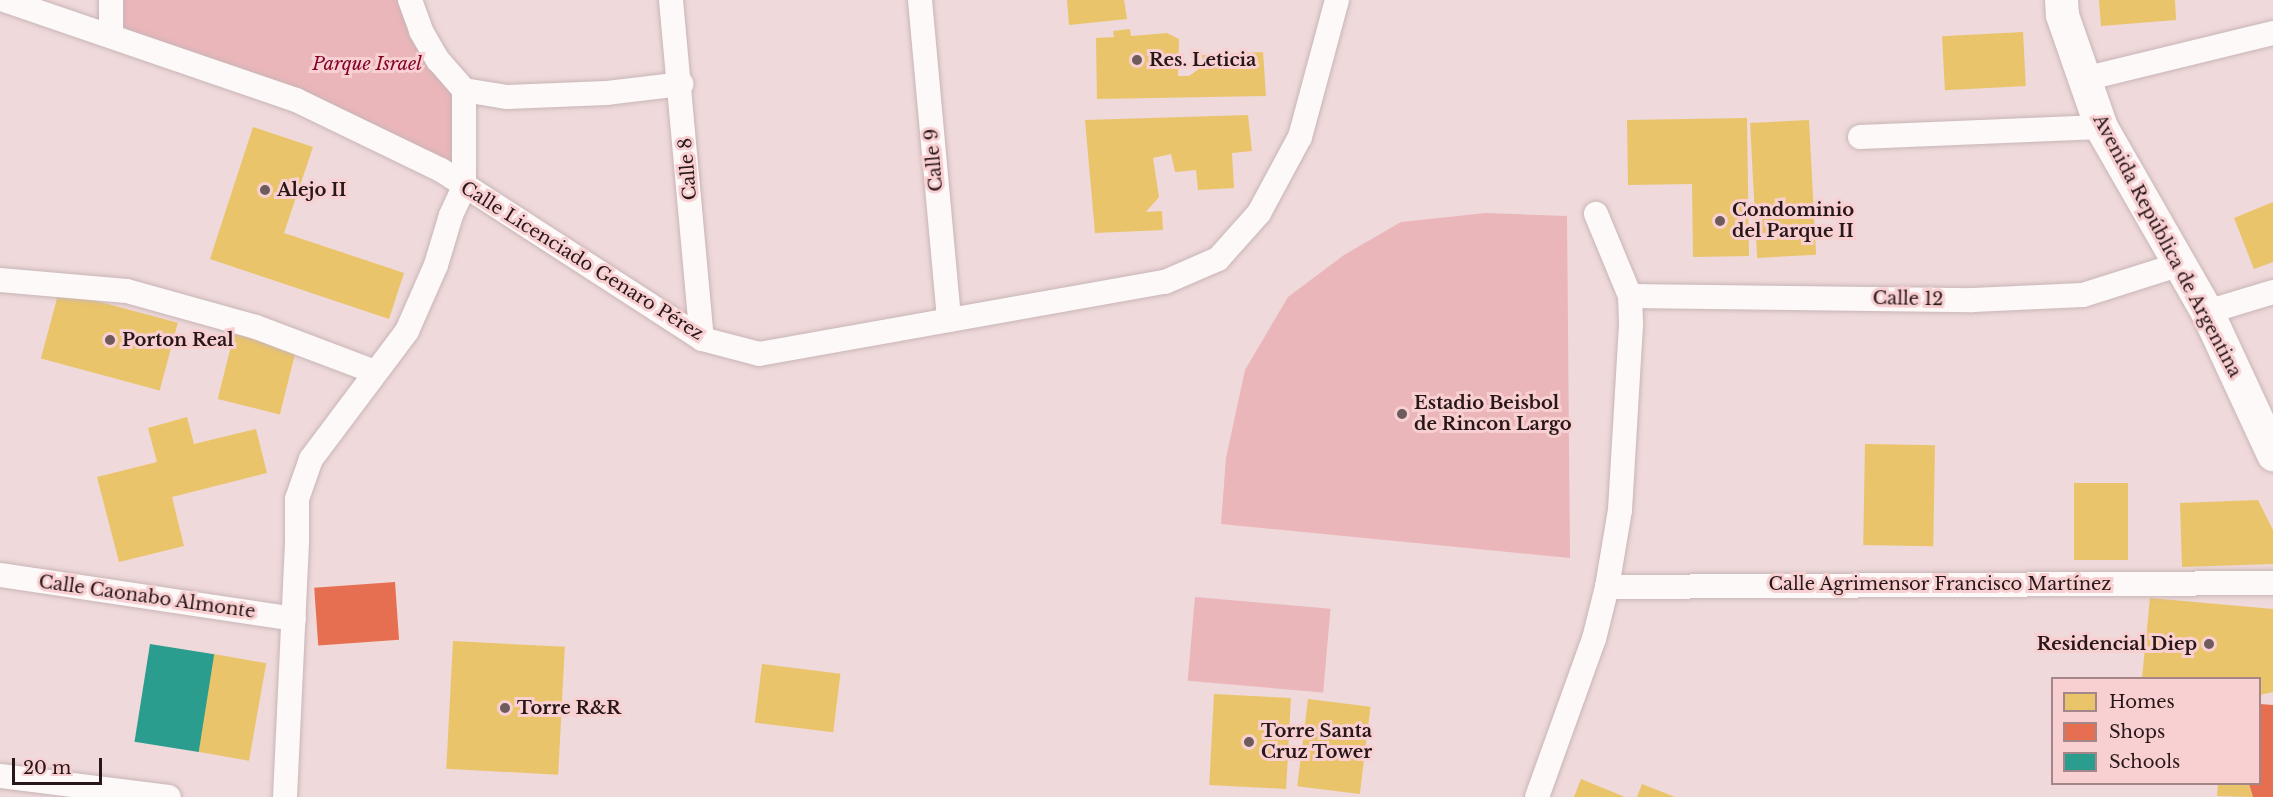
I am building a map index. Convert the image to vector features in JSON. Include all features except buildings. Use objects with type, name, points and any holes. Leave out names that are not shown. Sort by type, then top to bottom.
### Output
[{"type":"main road","name":"Avenida República de Argentina","points":[[2061,0],[2062,15],[2101,127],[2207,312],[2273,454]]},
{"type":"street","name":"Calle Licenciado Genaro Pérez","points":[[4,0],[296,100],[441,170],[702,339],[759,354],[1165,282],[1218,259],[1259,213],[1300,137],[1328,4]]},
{"type":"street","points":[[111,0],[111,35]]},
{"type":"street","points":[[285,797],[297,499],[310,459],[407,331],[436,265],[451,215],[464,187],[464,90],[438,60],[421,31],[410,0]]},
{"type":"street","name":"Calle 8","points":[[671,0],[681,84],[702,339]]},
{"type":"street","name":"Calle 9","points":[[920,0],[949,320]]},
{"type":"street","points":[[2084,79],[2273,33]]},
{"type":"street","points":[[464,90],[519,96],[607,93],[681,84]]},
{"type":"street","points":[[1860,137],[2101,127]]},
{"type":"street","points":[[1537,797],[1594,639],[1607,587],[1620,510],[1632,323],[1630,296],[1596,214]]},
{"type":"street","name":"Calle 12","points":[[1630,296],[1973,300],[2083,295],[2181,264]]},
{"type":"street","points":[[0,280],[127,291],[256,327],[375,372]]},
{"type":"street","points":[[2207,312],[2273,292]]},
{"type":"street","name":"Calle Caonabo Almonte","points":[[0,575],[294,618]]},
{"type":"street","name":"Calle Agrimensor Francisco Martínez","points":[[1607,587],[2273,582]]},
{"type":"street","points":[[0,776],[170,797]]},
{"type":"green space","name":"Parque Israel","points":[[111,0],[410,0],[464,90],[464,187],[441,170],[111,35]]},
{"type":"green space","name":"Estadio Beisbol de Rincon Largo","points":[[1486,213],[1567,216],[1570,558],[1221,524],[1226,458],[1245,370],[1288,297],[1344,255],[1401,222]]},
{"type":"green space","points":[[1195,597],[1330,609],[1323,693],[1188,681]]},
{"type":"place","name":"Res. Leticia","points":[[1137,60]]},
{"type":"place","name":"Alejo II","points":[[265,190]]},
{"type":"place","name":"Condominio del Parque II","points":[[1720,221]]},
{"type":"place","name":"Porton Real","points":[[110,340]]},
{"type":"place","name":"Estadio Beisbol de Rincon Largo","points":[[1402,414]]},
{"type":"place","name":"Residencial Diep","points":[[2209,644]]},
{"type":"place","name":"Torre R&R","points":[[505,708]]},
{"type":"place","name":"Torre Santa Cruz Tower","points":[[1249,742]]}]
